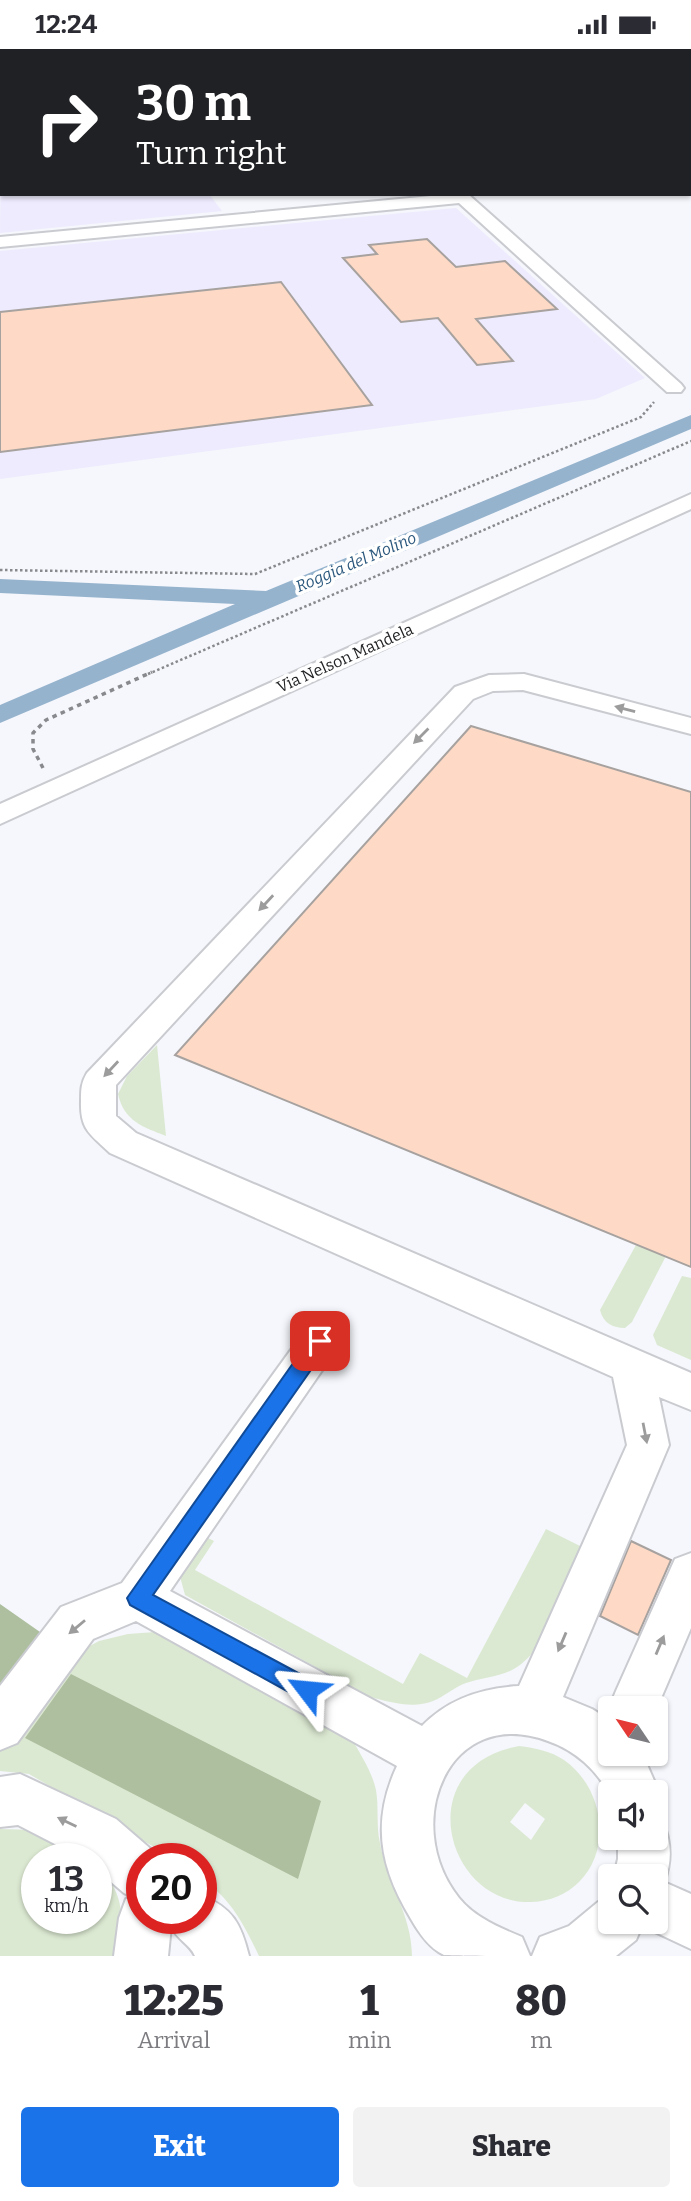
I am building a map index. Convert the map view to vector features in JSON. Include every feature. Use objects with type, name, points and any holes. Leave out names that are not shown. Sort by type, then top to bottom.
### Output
[{"type":"street","points":[[0,242],[463,198],[673,388]]},
{"type":"street","name":"Via Nelson Mandela","points":[[0,815],[691,501]]},
{"type":"street","points":[[691,726],[524,682],[489,683],[464,693],[99,1082],[98,1120],[123,1143],[691,1392]]},
{"type":"street","points":[[0,1726],[77,1623],[138,1598],[320,1341]]},
{"type":"street","points":[[533,1710],[648,1445],[632,1366]]},
{"type":"street","points":[[638,1696],[691,1574]]},
{"type":"street","points":[[138,1598],[426,1755]]},
{"type":"street","points":[[478,1951],[440,1917],[420,1887],[408,1852],[405,1818],[412,1785],[426,1755],[447,1733],[473,1717],[502,1710],[533,1710],[562,1719],[590,1734],[620,1767]]},
{"type":"street","points":[[0,1802],[20,1799],[98,1837],[126,1861]]},
{"type":"street","points":[[668,1910],[691,1921]]},
{"type":"street","points":[[141,1956],[143,1934]]},
{"type":"street","points":[[214,1934],[222,1956]]},
{"type":"street","points":[[559,1956],[583,1949],[601,1934]]},
{"type":"path","points":[[0,570],[255,574],[641,417],[663,392],[673,388]]},
{"type":"path","points":[[50,792],[45,783],[42,766],[33,749],[33,733],[46,720],[464,537],[691,442]]},
{"type":"shaded area","points":[[0,196],[211,196],[222,211],[0,233]]},
{"type":"shaded area","points":[[456,208],[645,378],[596,399],[0,479],[0,251]]},
{"type":"green space","points":[[157,1045],[166,1136],[142,1126],[130,1117],[118,1094],[127,1076]]},
{"type":"green space","points":[[636,1245],[666,1256],[632,1322],[625,1328],[616,1327],[606,1321],[600,1310]]},
{"type":"green space","points":[[682,1276],[691,1278],[691,1360],[657,1345],[653,1335]]},
{"type":"green space","points":[[546,1529],[586,1549],[556,1616],[536,1649],[512,1670],[466,1683],[437,1699],[417,1704],[401,1704],[370,1697],[185,1595],[179,1573],[204,1536],[214,1541],[195,1570],[403,1684],[420,1653],[467,1678]]},
{"type":"green space","points":[[0,1604],[40,1632],[0,1686]]},
{"type":"green space","points":[[155,1632],[173,1639],[353,1741],[374,1783],[383,1858],[404,1913],[412,1956],[259,1956],[236,1913],[217,1891],[217,1843],[147,1843],[29,1774],[0,1771],[0,1744],[75,1654],[99,1641],[128,1634]]},
{"type":"green space","points":[[71,1674],[321,1801],[298,1879],[25,1738]]},
{"type":"green space","points":[[519,1746],[543,1750],[564,1760],[588,1786],[598,1814],[598,1841],[590,1868],[569,1890],[551,1899],[532,1902],[502,1897],[478,1882],[461,1860],[452,1833],[452,1805],[462,1779],[484,1759]],"holes":[[[525,1803],[545,1819],[531,1840],[510,1822]]]},
{"type":"green space","points":[[0,1829],[38,1830],[64,1843],[21,1843],[21,1934],[112,1934],[113,1886],[121,1917],[116,1956],[0,1956]]},
{"type":"building","points":[[427,239],[456,267],[505,261],[557,309],[476,319],[513,361],[477,365],[438,318],[401,322],[343,258],[377,254],[369,245]]},
{"type":"building","points":[[281,282],[372,405],[0,452],[0,312]]},
{"type":"building","points":[[471,726],[691,792],[691,1267],[175,1055]]},
{"type":"building","points":[[631,1541],[671,1560],[638,1635],[600,1616]]},
{"type":"waterway","name":"Roggia del Molino","points":[[0,586],[23,585],[269,599],[691,421]]},
{"type":"waterway","points":[[0,715],[261,602]]},
{"type":"route","points":[[307,1690],[138,1598],[320,1341]]}]
